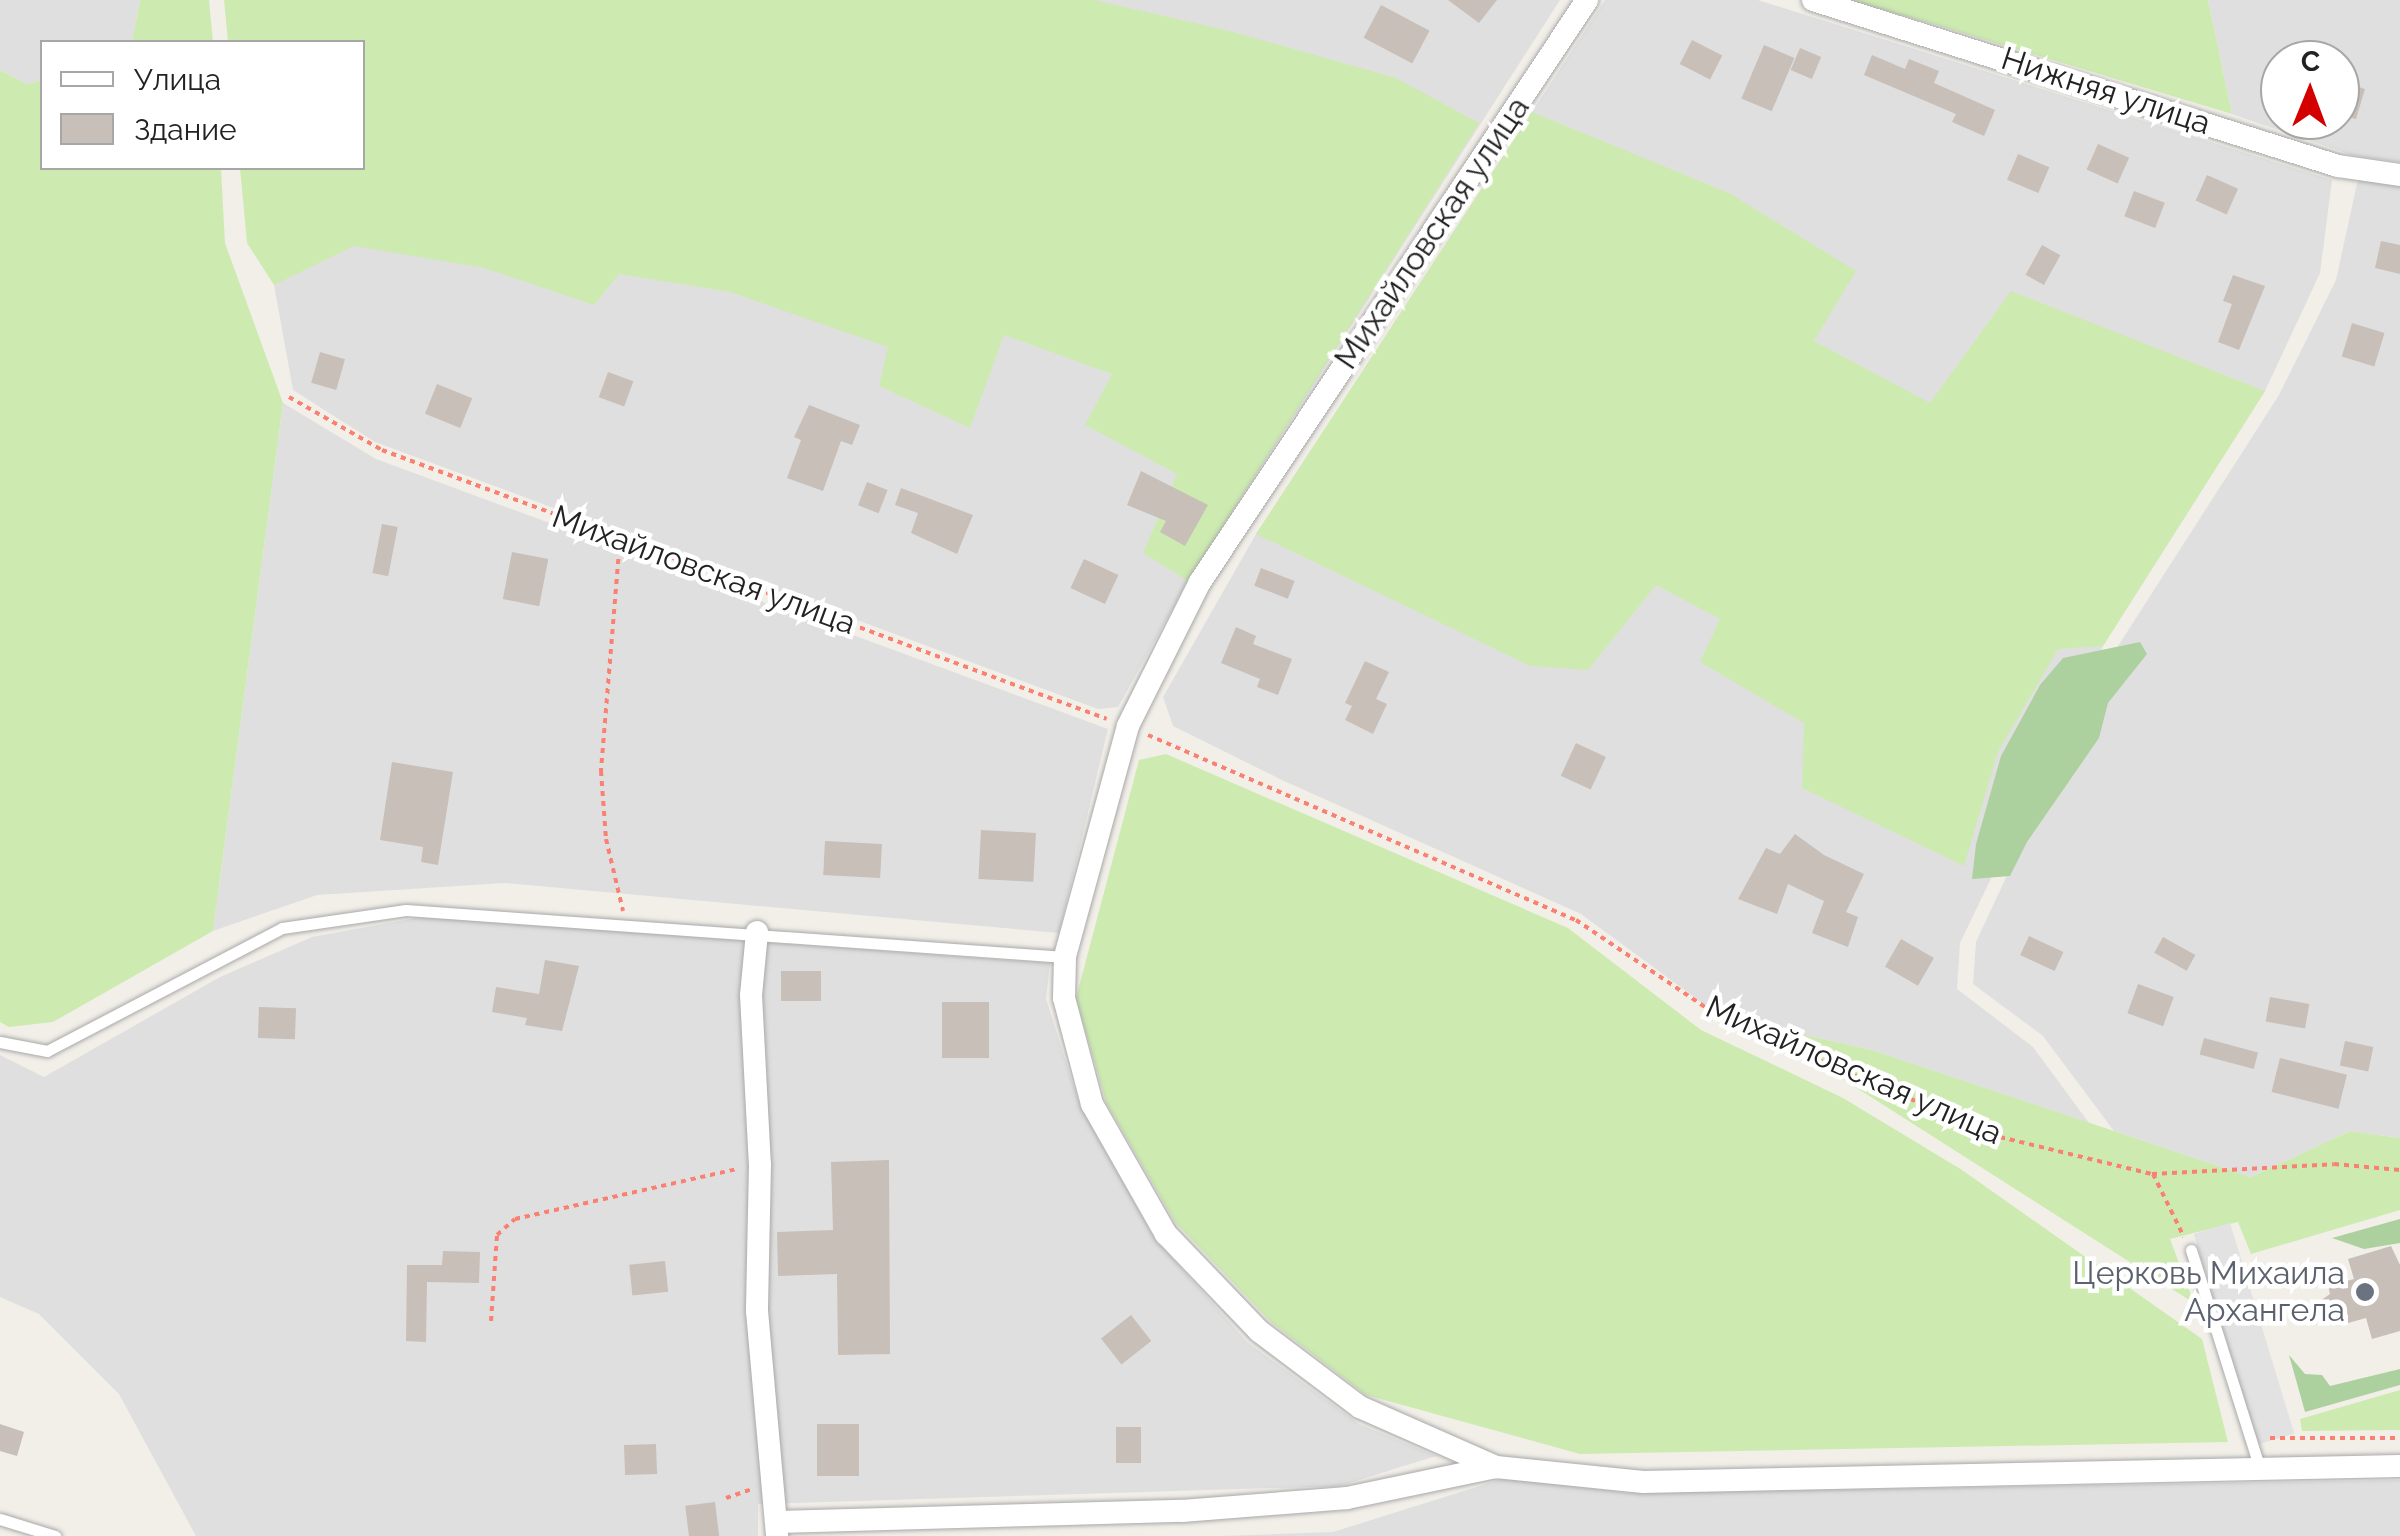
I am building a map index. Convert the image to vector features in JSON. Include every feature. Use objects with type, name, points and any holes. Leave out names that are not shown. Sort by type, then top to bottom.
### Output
[{"type":"street","name":"Михайловская улица","points":[[1496,1467],[1360,1408],[1259,1331],[1166,1234],[1092,1104],[1064,998],[1065,957],[1128,726],[1200,582],[1587,0]]},
{"type":"street","name":"Нижняя улица","points":[[1813,0],[2338,166],[2400,175]]},
{"type":"street","name":"Михайловская улица","points":[[757,932],[751,995],[760,1164],[756,1311],[778,1529],[1182,1512],[1347,1498],[1496,1467],[1643,1482],[2400,1466]]},
{"type":"lane","points":[[0,1042],[47,1051],[282,928],[406,910],[757,932],[1065,957]]},
{"type":"lane","points":[[2191,1250],[2260,1466]]},
{"type":"lane","points":[[0,1519],[55,1536]]},
{"type":"path","name":"Михайловская улица","points":[[289,397],[382,450],[1128,726],[1576,920],[1726,1021],[2000,1137],[2152,1174],[2334,1164],[2400,1170]]},
{"type":"path","points":[[620,539],[601,771],[606,839],[626,924]]},
{"type":"path","points":[[491,1321],[498,1235],[516,1218],[760,1164]]},
{"type":"path","points":[[2152,1174],[2191,1250]]},
{"type":"path","points":[[2250,1438],[2400,1438]]},
{"type":"shaded area","points":[[0,0],[140,0],[132,40],[40,40],[40,81],[27,84],[0,70]]},
{"type":"shaded area","points":[[274,0],[1560,0],[1188,581],[1118,707],[1098,709],[375,442],[293,390],[274,285],[274,170],[365,170],[365,40]]},
{"type":"shaded area","points":[[1605,0],[1758,0],[2332,180],[2320,273],[2265,391],[2103,646],[1960,943],[1957,989],[2033,1047],[2089,1123],[1872,1050],[1720,1016],[1581,914],[1284,781],[1173,726],[1163,697],[1256,534]]},
{"type":"shaded area","points":[[2208,0],[2400,0],[2400,162],[2352,155],[2308,140],[2360,140],[2360,40],[2260,40],[2260,124],[2232,114]]},
{"type":"shaded area","points":[[2358,179],[2400,185],[2400,1138],[2350,1131],[2251,1177],[2114,1131],[2043,1036],[1973,984],[1976,942],[2102,671],[2279,395],[2336,280]]},
{"type":"shaded area","points":[[283,403],[376,459],[1108,729],[1059,933],[504,883],[317,895],[213,931]]},
{"type":"shaded area","points":[[421,917],[1050,963],[1046,999],[1080,1106],[1155,1239],[1247,1342],[1359,1424],[1436,1456],[1340,1486],[758,1504],[758,1536],[196,1536],[119,1394],[39,1314],[0,1297],[0,1055],[44,1077],[220,977],[312,937]]},
{"type":"shaded area","points":[[2230,1223],[2294,1433],[2258,1444],[2194,1234]]},
{"type":"shaded area","points":[[1505,1478],[1629,1493],[2400,1480],[2400,1536],[1221,1536],[1333,1532]]},
{"type":"green space","points":[[140,0],[209,0],[213,40],[132,40]]},
{"type":"green space","points":[[224,0],[1094,0],[1230,31],[1396,78],[1479,123],[1188,581],[1143,553],[1177,474],[1085,425],[1112,374],[1004,335],[970,428],[879,386],[888,347],[730,292],[619,274],[594,305],[484,268],[354,246],[274,285],[247,243],[240,170],[365,170],[365,40],[228,40]]},
{"type":"green space","points":[[1847,0],[2208,0],[2232,114],[1933,24]]},
{"type":"green space","points":[[0,70],[27,84],[40,81],[40,170],[221,170],[225,243],[283,403],[213,931],[53,1022],[9,1027],[0,1022]]},
{"type":"green space","points":[[1532,112],[1729,193],[1856,271],[1814,341],[1930,403],[2011,291],[2265,391],[2103,646],[2058,649],[1998,752],[1964,866],[1802,788],[1804,723],[1700,662],[1720,619],[1656,585],[1588,670],[1530,666],[1256,534]]},
{"type":"green space","points":[[2140,642],[2147,654],[2108,703],[2099,738],[2027,842],[2010,876],[1972,879],[1976,844],[2001,756],[2040,685],[2063,658]]},
{"type":"green space","points":[[1166,754],[1568,928],[1701,1030],[1843,1098],[1962,1170],[2202,1339],[2228,1442],[1580,1454],[1366,1395],[1271,1322],[1175,1222],[1106,1102],[1076,998],[1139,760]]},
{"type":"green space","points":[[1720,1016],[1872,1050],[2251,1177],[2350,1131],[2400,1138],[2400,1210],[2251,1254],[2238,1222],[2170,1239],[2194,1303],[1849,1083]]},
{"type":"green space","points":[[2400,1219],[2400,1243],[2364,1249],[2332,1238]]},
{"type":"green space","points":[[2289,1355],[2305,1374],[2322,1375],[2330,1386],[2400,1369],[2400,1385],[2305,1412]]},
{"type":"green space","points":[[2400,1390],[2400,1430],[2302,1431],[2300,1419]]},
{"type":"building","points":[[1448,0],[1497,0],[1479,23]]},
{"type":"building","points":[[1381,5],[1430,31],[1412,63],[1364,38]]},
{"type":"building","points":[[1692,40],[1722,55],[1710,79],[1680,64]]},
{"type":"building","points":[[1764,45],[1794,58],[1772,111],[1741,98]]},
{"type":"building","points":[[1800,48],[1821,57],[1812,79],[1791,70]]},
{"type":"building","points":[[1872,55],[1905,69],[1909,59],[1939,71],[1934,83],[1995,110],[1984,136],[1952,122],[1956,114],[1864,75]]},
{"type":"building","points":[[2098,144],[2129,158],[2118,183],[2087,170]]},
{"type":"building","points":[[2018,154],[2049,167],[2038,193],[2007,180]]},
{"type":"building","points":[[2207,175],[2238,189],[2227,214],[2196,201]]},
{"type":"building","points":[[2134,191],[2165,203],[2155,228],[2124,216]]},
{"type":"building","points":[[2381,241],[2400,245],[2400,274],[2375,268]]},
{"type":"building","points":[[2042,245],[2060,255],[2044,285],[2026,275]]},
{"type":"building","points":[[2233,275],[2265,286],[2239,350],[2218,342],[2232,304],[2223,301]]},
{"type":"building","points":[[2352,323],[2385,333],[2374,366],[2342,356]]},
{"type":"building","points":[[320,352],[345,359],[336,390],[311,383]]},
{"type":"building","points":[[608,372],[633,381],[624,407],[599,397]]},
{"type":"building","points":[[437,384],[472,398],[460,428],[425,414]]},
{"type":"building","points":[[809,405],[860,425],[852,445],[841,441],[823,491],[787,478],[801,440],[794,437]]},
{"type":"building","points":[[1141,471],[1208,505],[1185,546],[1160,532],[1166,521],[1127,505]]},
{"type":"building","points":[[867,482],[888,490],[879,513],[858,505]]},
{"type":"building","points":[[901,488],[973,515],[957,554],[911,533],[918,513],[895,505]]},
{"type":"building","points":[[382,524],[398,527],[388,576],[372,573]]},
{"type":"building","points":[[512,552],[548,559],[539,606],[503,599]]},
{"type":"building","points":[[1084,559],[1118,575],[1105,604],[1070,588]]},
{"type":"building","points":[[1261,568],[1295,581],[1288,599],[1254,586]]},
{"type":"building","points":[[1236,627],[1256,636],[1253,644],[1292,659],[1278,695],[1257,687],[1260,679],[1221,663]]},
{"type":"building","points":[[1365,661],[1389,672],[1376,699],[1387,704],[1373,734],[1345,720],[1352,706],[1345,703]]},
{"type":"building","points":[[1576,743],[1606,757],[1591,790],[1561,776]]},
{"type":"building","points":[[392,762],[453,772],[438,865],[421,862],[423,847],[380,840]]},
{"type":"building","points":[[981,830],[1036,833],[1033,882],[978,879]]},
{"type":"building","points":[[1795,834],[1824,855],[1864,874],[1846,912],[1858,917],[1848,947],[1812,933],[1824,901],[1788,884],[1777,914],[1738,899],[1766,848],[1780,854]]},
{"type":"building","points":[[825,841],[882,844],[880,878],[823,875]]},
{"type":"building","points":[[2029,936],[2063,952],[2055,971],[2020,955]]},
{"type":"building","points":[[2163,937],[2195,955],[2187,971],[2154,953]]},
{"type":"building","points":[[1901,939],[1934,958],[1918,986],[1885,967]]},
{"type":"building","points":[[545,960],[579,966],[562,1031],[525,1025],[527,1018],[492,1012],[496,987],[539,994]]},
{"type":"building","points":[[781,971],[821,971],[821,1001],[781,1001]]},
{"type":"building","points":[[2138,984],[2174,997],[2163,1026],[2127,1013]]},
{"type":"building","points":[[2270,997],[2309,1004],[2305,1029],[2266,1022]]},
{"type":"building","points":[[942,1002],[989,1002],[989,1058],[942,1058]]},
{"type":"building","points":[[259,1007],[296,1008],[295,1039],[258,1038]]},
{"type":"building","points":[[2204,1038],[2258,1052],[2254,1069],[2200,1054]]},
{"type":"building","points":[[2345,1041],[2373,1047],[2368,1071],[2340,1065]]},
{"type":"building","points":[[2280,1058],[2347,1075],[2338,1109],[2272,1092]]},
{"type":"building","points":[[889,1160],[890,1354],[838,1355],[837,1274],[778,1276],[777,1232],[833,1230],[831,1162]]},
{"type":"building","name":"Церковь Михаила Архангела","points":[[2391,1246],[2400,1265],[2400,1331],[2372,1339],[2366,1318],[2341,1325],[2340,1321],[2318,1320],[2317,1303],[2330,1294],[2328,1286],[2354,1279],[2348,1259]]},
{"type":"building","points":[[443,1251],[480,1252],[479,1283],[427,1282],[426,1342],[406,1341],[407,1265],[442,1265]]},
{"type":"building","points":[[665,1261],[668,1292],[632,1296],[629,1265]]},
{"type":"building","points":[[1131,1315],[1151,1341],[1121,1364],[1101,1338]]},
{"type":"building","points":[[0,1424],[24,1432],[17,1456],[0,1451]]},
{"type":"building","points":[[817,1424],[859,1424],[859,1476],[817,1476]]},
{"type":"building","points":[[1116,1427],[1141,1427],[1141,1463],[1116,1463]]},
{"type":"building","points":[[656,1444],[657,1474],[625,1475],[624,1445]]},
{"type":"building","points":[[715,1502],[719,1536],[689,1536],[685,1506]]},
{"type":"place","name":"Церковь Михаила Архангела","points":[[2365,1292]]}]
